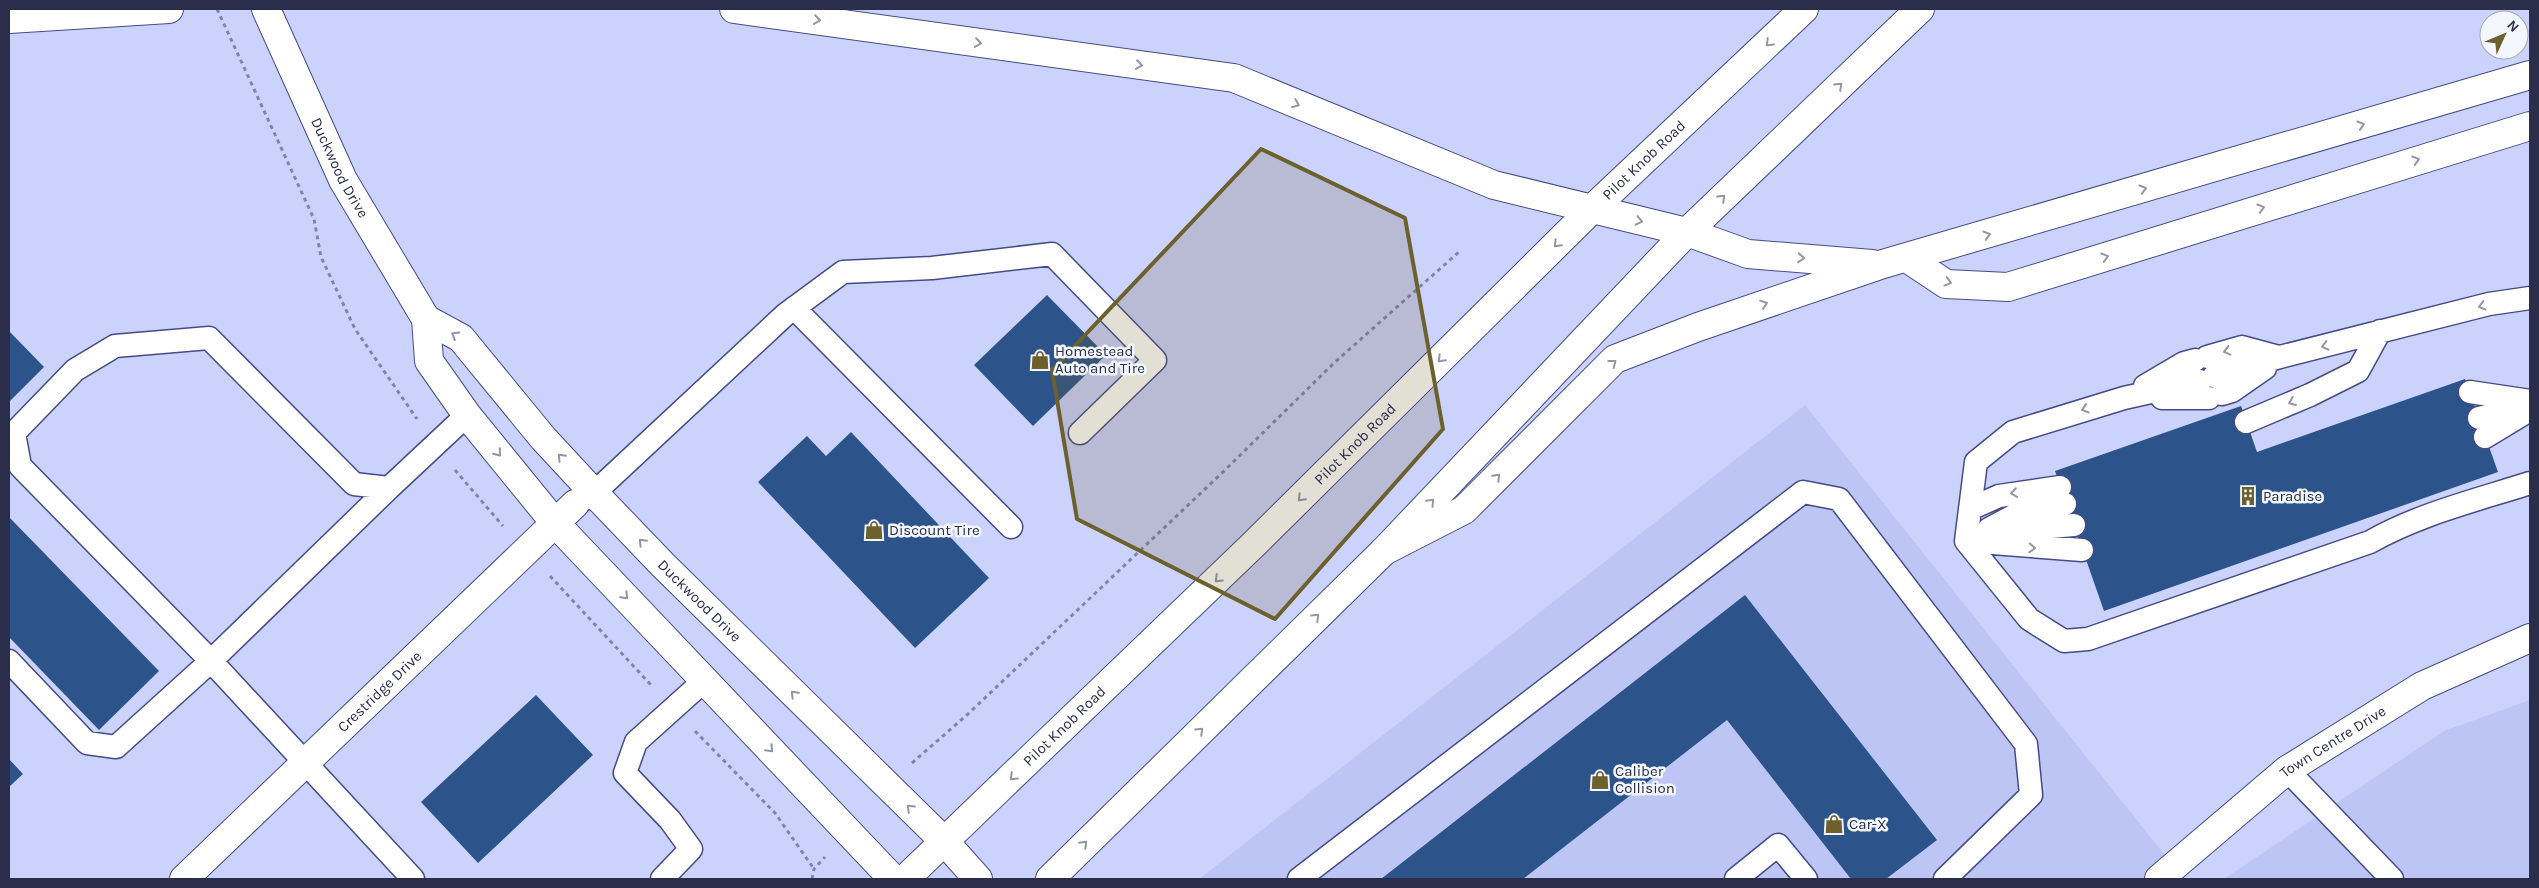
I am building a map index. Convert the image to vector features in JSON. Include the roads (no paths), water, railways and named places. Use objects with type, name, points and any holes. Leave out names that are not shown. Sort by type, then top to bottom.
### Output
[{"type":"main road","points":[[9,19],[169,9]]},
{"type":"main road","name":"Duckwood Drive","points":[[266,9],[343,180],[426,319],[429,362],[467,415],[555,523],[893,879]]},
{"type":"main road","points":[[734,9],[1234,78],[1494,185],[1687,232],[1748,254],[1895,261],[1946,284],[2008,287],[2530,126]]},
{"type":"main road","name":"Pilot Knob Road","points":[[906,879],[1253,545],[1591,210],[1804,9]]},
{"type":"main road","points":[[1050,879],[1384,551],[1687,232],[1920,9]]},
{"type":"main road","points":[[1384,551],[1464,510],[1615,359],[1698,326],[1895,261],[2530,75]]},
{"type":"main road","name":"Duckwood Drive","points":[[426,319],[461,338],[543,438],[585,498],[888,787],[944,842],[978,879]]},
{"type":"main road","name":"Crestridge Drive","points":[[184,879],[555,523],[585,498]]},
{"type":"main road","name":"Town Centre Drive","points":[[2159,879],[2287,770],[2422,686],[2530,638]]},
{"type":"lane","points":[[585,498],[794,308],[843,272],[932,268],[1052,254],[1155,360],[1080,433]]},
{"type":"lane","points":[[2530,298],[2490,304],[2380,331],[2208,378],[2124,398],[2013,432],[1976,462],[1966,541],[2029,619],[2064,641],[2088,639],[2370,542],[2394,529],[2422,518],[2530,483]]},
{"type":"lane","points":[[794,308],[1010,527]]},
{"type":"lane","points":[[2246,422],[2310,395],[2358,371],[2380,331]]},
{"type":"lane","points":[[390,488],[354,484],[210,338],[115,346],[75,370],[14,432],[20,466],[211,661],[413,879]]},
{"type":"lane","points":[[2124,398],[2184,363],[2208,378]]},
{"type":"lane","points":[[2470,392],[2530,401]]},
{"type":"lane","points":[[2530,406],[2482,427],[2530,410]]},
{"type":"lane","points":[[9,661],[87,743],[116,746],[211,661],[467,415]]},
{"type":"lane","points":[[1299,879],[1803,492],[1839,499],[2026,744],[2031,795],[1945,879]]},
{"type":"lane","points":[[1966,541],[2017,514],[2063,496],[1999,496],[1970,509]]},
{"type":"lane","points":[[1966,541],[2005,531],[2074,525]]},
{"type":"lane","points":[[1966,541],[2082,550]]},
{"type":"lane","points":[[662,879],[691,849],[670,820],[625,773],[636,742],[704,680]]},
{"type":"lane","points":[[2287,770],[2392,879]]},
{"type":"lane","points":[[1736,879],[1778,845],[1806,879]]},
{"type":"place","name":"Homestead Auto and Tire","points":[[1040,360]]},
{"type":"place","name":"Paradise","points":[[2248,496]]},
{"type":"place","name":"Discount Tire","points":[[874,530]]},
{"type":"place","name":"Caliber Collision","points":[[1600,780]]},
{"type":"place","name":"Car-X","points":[[1834,824]]}]
